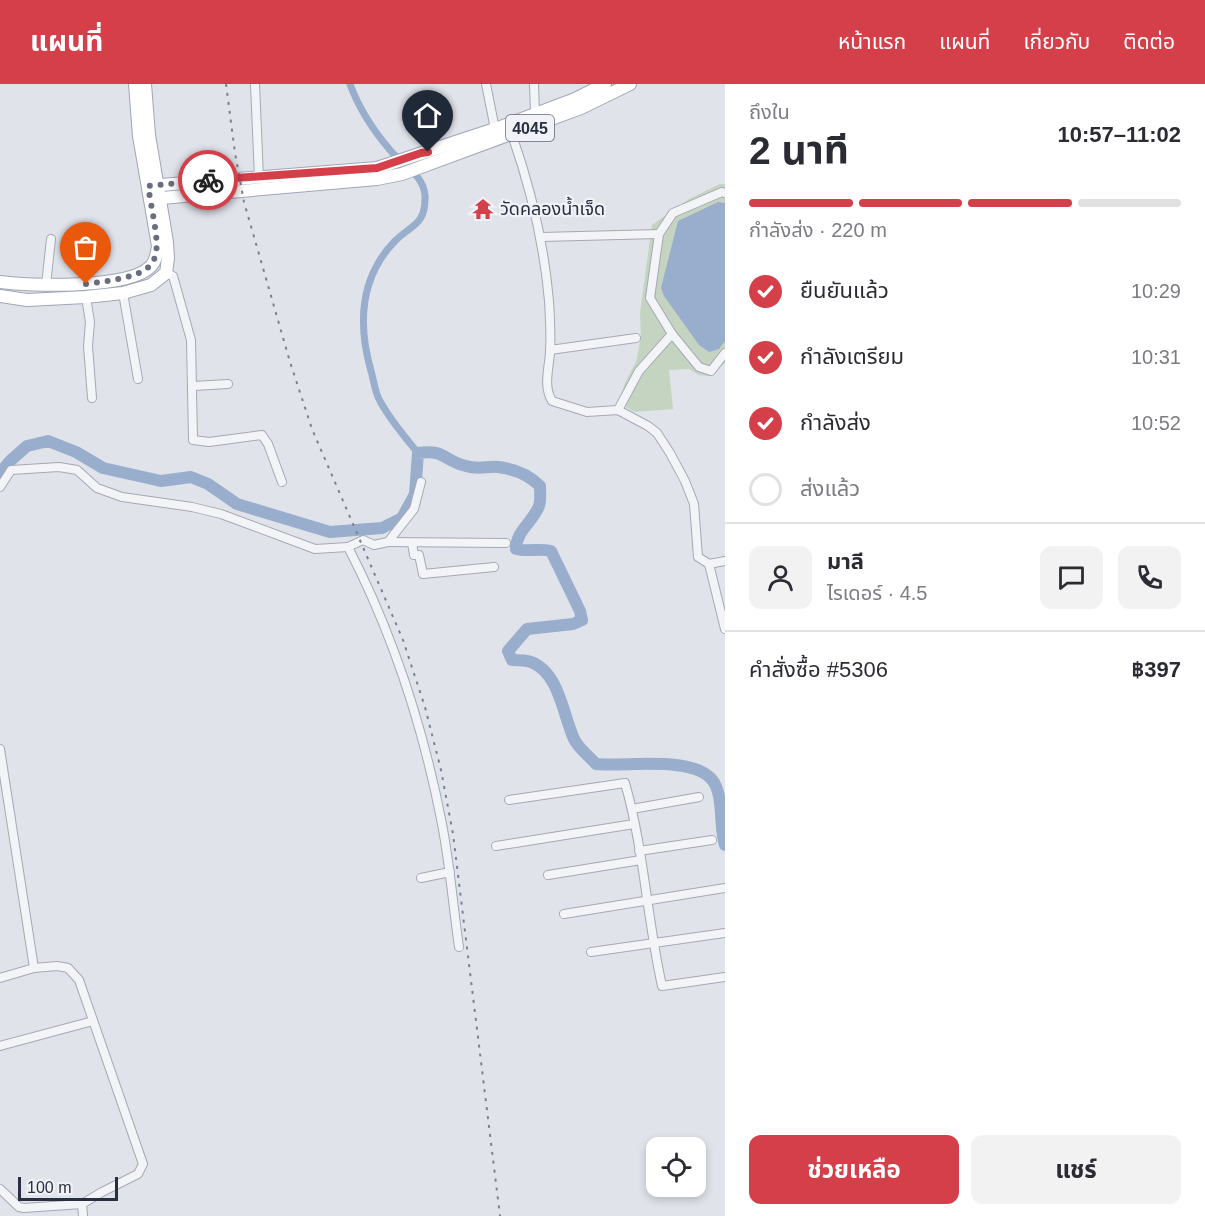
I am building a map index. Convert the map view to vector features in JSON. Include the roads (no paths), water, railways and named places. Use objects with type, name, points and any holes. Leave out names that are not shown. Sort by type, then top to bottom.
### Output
[{"type":"main road","points":[[0,296],[27,300],[123,293],[151,285],[166,273],[167,250],[139,136],[135,84]]},
{"type":"main road","points":[[0,282],[25,285],[86,284],[120,279],[141,273],[150,267],[157,256],[158,246],[145,84]]},
{"type":"main road","name":"4045","points":[[154,192],[259,178],[377,168],[495,129],[574,99],[605,84]]},
{"type":"main road","name":"4045","points":[[154,192],[368,180],[402,174],[581,108],[630,84]]},
{"type":"main road","points":[[86,284],[86,297]]},
{"type":"street","points":[[255,84],[259,178]]},
{"type":"street","points":[[486,84],[495,129]]},
{"type":"street","points":[[534,84],[536,113]]},
{"type":"street","points":[[512,135],[523,166],[541,237],[549,302],[550,350],[546,386],[552,401],[587,412],[618,410],[657,433],[685,481],[694,504],[698,557],[709,564],[725,561]]},
{"type":"street","points":[[725,193],[722,192],[673,213],[659,234],[650,298],[672,334],[699,366],[711,371],[725,353]]},
{"type":"street","points":[[541,237],[659,234]]},
{"type":"street","points":[[46,285],[51,239]]},
{"type":"street","points":[[166,273],[173,276],[191,340],[193,440],[209,442],[262,435],[268,444],[282,482]]},
{"type":"street","points":[[123,293],[138,379]]},
{"type":"street","points":[[86,297],[90,322],[88,346],[92,398]]},
{"type":"street","points":[[618,410],[639,371],[672,334]]},
{"type":"street","points":[[550,350],[636,339]]},
{"type":"street","points":[[193,386],[228,384]]},
{"type":"street","points":[[0,487],[11,470],[58,467],[77,470],[97,488],[122,497],[192,507],[221,514],[315,549],[348,547],[363,540],[374,545],[388,542],[506,543]]},
{"type":"street","points":[[388,542],[414,509],[421,482]]},
{"type":"street","points":[[412,543],[414,555],[419,555],[423,574],[495,567]]},
{"type":"street","points":[[348,547],[383,622],[412,700],[435,791],[450,872],[459,947]]},
{"type":"street","points":[[709,564],[725,629]]},
{"type":"street","points":[[0,749],[34,968]]},
{"type":"street","points":[[509,800],[624,783],[632,809],[652,943],[662,986],[725,977]]},
{"type":"street","points":[[632,809],[699,797]]},
{"type":"street","points":[[496,846],[634,824]]},
{"type":"street","points":[[548,875],[712,840]]},
{"type":"street","points":[[421,878],[450,872]]},
{"type":"street","points":[[564,914],[725,888]]},
{"type":"street","points":[[591,952],[725,933]]},
{"type":"street","points":[[0,978],[34,968],[57,966],[68,968],[79,980],[143,1164],[138,1174],[82,1204],[24,1208],[19,1207],[0,1189]]},
{"type":"street","points":[[0,1046],[93,1021]]},
{"type":"street","points":[[82,1204],[83,1216]]},
{"type":"water","points":[[718,202],[725,203],[725,341],[719,349],[709,352],[699,345],[664,296],[661,288],[678,221]]},
{"type":"waterway","points":[[350,84],[372,127],[390,150],[417,176],[424,189],[425,206],[420,219],[394,242],[382,256],[374,271],[364,303],[363,320],[367,354],[378,398],[393,422],[418,453]]},
{"type":"waterway","points":[[0,473],[27,446],[48,441],[76,452],[103,468],[161,481],[191,477],[208,484],[237,504],[330,532],[382,528],[402,518],[415,494],[418,453],[439,454],[458,464],[475,468],[504,468],[526,476],[540,486],[540,501],[536,512],[519,537],[516,549],[551,551],[580,611],[582,620],[573,624],[527,629],[508,651],[512,660],[531,662],[548,675],[559,695],[574,739],[596,764],[676,765],[704,773],[713,781],[719,795],[725,845]]},
{"type":"railway","points":[[226,84],[244,202],[290,362],[312,429],[403,640],[425,707],[441,770],[453,834],[500,1216]]},
{"type":"place","name":"วัดคลองน้ำเจ็ด","points":[[483,209]]}]
